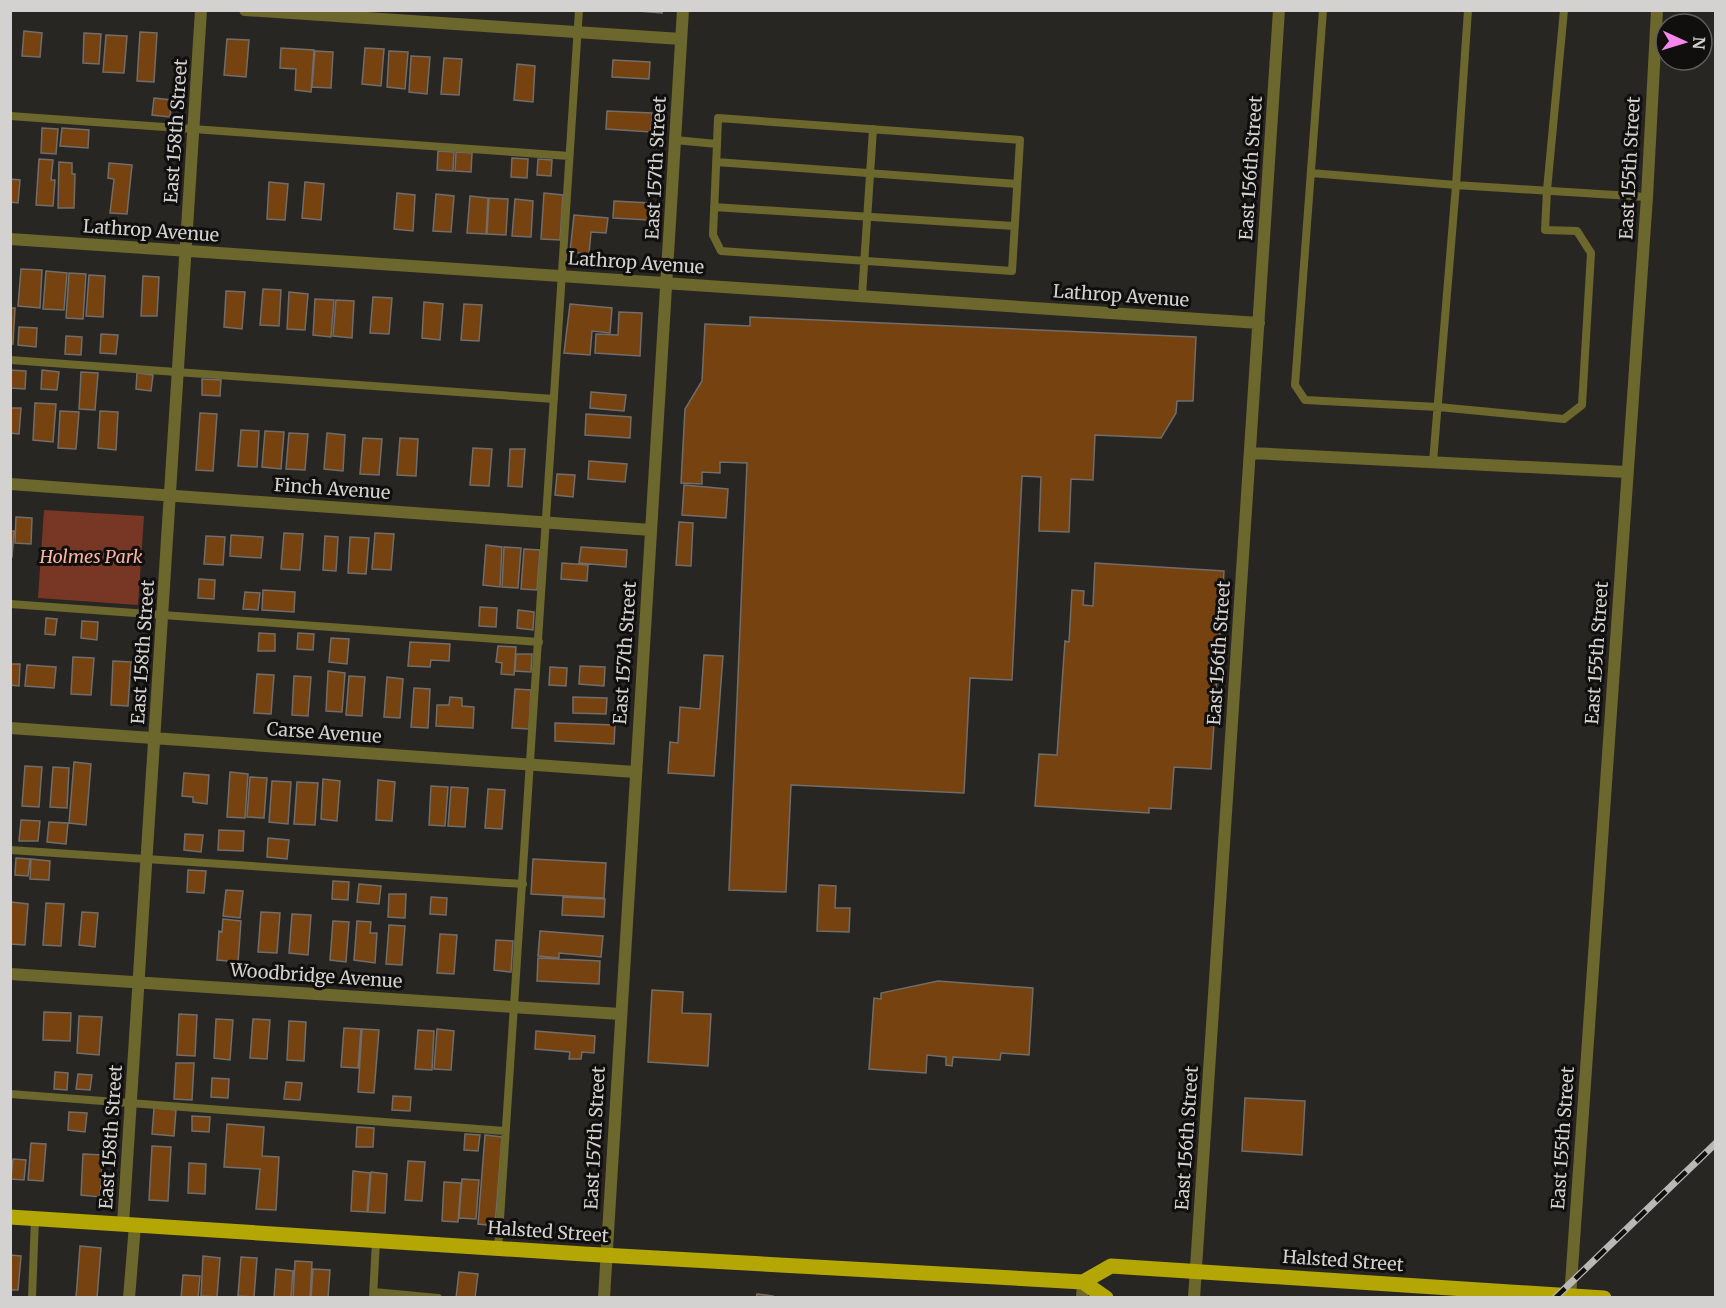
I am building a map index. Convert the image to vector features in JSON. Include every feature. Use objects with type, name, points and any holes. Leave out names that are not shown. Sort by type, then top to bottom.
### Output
[{"type":"main road","name":"Halsted Street","points":[[10,1217],[1082,1290],[1111,1266],[1604,1298]]},
{"type":"main road","points":[[1082,1290],[1106,1298]]},
{"type":"street","name":"East 158th Street","points":[[129,1298],[131,1102],[201,10]]},
{"type":"street","points":[[245,10],[681,39]]},
{"type":"street","name":"East 157th Street","points":[[603,1298],[668,283],[683,10]]},
{"type":"street","name":"East 156th Street","points":[[1194,1298],[1279,10]]},
{"type":"street","name":"East 155th Street","points":[[1570,1296],[1647,196],[1657,10]]},
{"type":"street","name":"Lathrop Avenue","points":[[10,239],[1259,323]]},
{"type":"street","points":[[1250,453],[1627,472]]},
{"type":"street","name":"Finch Avenue","points":[[10,484],[651,530]]},
{"type":"street","name":"Carse Avenue","points":[[10,728],[635,772]]},
{"type":"street","name":"Woodbridge Avenue","points":[[10,974],[620,1014]]},
{"type":"lane","points":[[498,1249],[548,523],[561,276],[579,10]]},
{"type":"lane","points":[[1323,10],[1295,385],[1305,400],[1438,406],[1564,419],[1582,405],[1592,253],[1577,231],[1545,230],[1564,10]]},
{"type":"lane","points":[[1433,462],[1468,10]]},
{"type":"lane","points":[[10,116],[569,156]]},
{"type":"lane","points":[[718,118],[1020,140],[1012,271],[722,251],[713,235],[717,144],[718,118]]},
{"type":"lane","points":[[862,296],[873,129]]},
{"type":"lane","points":[[675,140],[717,144]]},
{"type":"lane","points":[[716,162],[1017,184]]},
{"type":"lane","points":[[1311,173],[1456,185],[1647,196]]},
{"type":"lane","points":[[714,207],[1014,226]]},
{"type":"lane","points":[[10,360],[554,399]]},
{"type":"lane","points":[[10,604],[539,642]]},
{"type":"lane","points":[[10,850],[523,884]]},
{"type":"lane","points":[[10,1095],[506,1131]]},
{"type":"lane","points":[[32,1298],[35,1218]]},
{"type":"lane","points":[[376,1241],[373,1295],[438,1298]]},
{"type":"green space","name":"Holmes Park","points":[[44,510],[144,516],[138,605],[38,598]]},
{"type":"building","points":[[626,10],[663,10],[662,13]]},
{"type":"building","points":[[24,31],[42,33],[40,57],[22,56]]},
{"type":"building","points":[[140,32],[157,33],[154,82],[137,81]]},
{"type":"building","points":[[84,33],[101,34],[99,64],[83,63]]},
{"type":"building","points":[[106,35],[127,36],[124,73],[103,72]]},
{"type":"building","points":[[227,39],[249,40],[246,77],[224,75]]},
{"type":"building","points":[[281,48],[314,50],[311,92],[295,90],[296,69],[280,68]]},
{"type":"building","points":[[365,48],[384,49],[381,86],[362,84]]},
{"type":"building","points":[[315,51],[333,52],[331,88],[312,87]]},
{"type":"building","points":[[389,51],[408,52],[405,89],[387,87]]},
{"type":"building","points":[[411,56],[430,57],[427,94],[409,92]]},
{"type":"building","points":[[444,58],[462,59],[459,95],[441,94]]},
{"type":"building","points":[[613,60],[650,62],[649,79],[612,77]]},
{"type":"building","points":[[517,64],[535,66],[533,102],[514,100]]},
{"type":"building","points":[[154,98],[172,100],[170,117],[152,115]]},
{"type":"building","points":[[607,111],[652,113],[651,132],[606,129]]},
{"type":"building","points":[[42,128],[58,129],[56,154],[41,153]]},
{"type":"building","points":[[62,128],[89,130],[88,148],[60,146]]},
{"type":"building","points":[[438,151],[454,152],[453,171],[437,170]]},
{"type":"building","points":[[456,152],[472,153],[471,172],[455,171]]},
{"type":"building","points":[[512,158],[528,159],[527,178],[511,177]]},
{"type":"building","points":[[39,159],[53,160],[51,180],[55,180],[53,206],[36,205]]},
{"type":"building","points":[[538,159],[552,160],[551,176],[537,175]]},
{"type":"building","points":[[59,162],[72,163],[72,174],[75,174],[74,208],[58,208]]},
{"type":"building","points":[[109,163],[132,165],[127,214],[110,213],[114,179],[108,178]]},
{"type":"building","points":[[10,179],[20,180],[18,203],[10,202]]},
{"type":"building","points":[[269,182],[288,184],[285,220],[267,219]]},
{"type":"building","points":[[305,182],[324,184],[321,220],[302,218]]},
{"type":"building","points":[[397,193],[415,195],[413,231],[394,229]]},
{"type":"building","points":[[544,193],[563,195],[560,240],[541,239]]},
{"type":"building","points":[[436,194],[454,196],[451,232],[433,231]]},
{"type":"building","points":[[470,196],[488,198],[486,234],[467,233]]},
{"type":"building","points":[[489,198],[508,199],[506,235],[487,234]]},
{"type":"building","points":[[515,199],[533,201],[531,237],[512,236]]},
{"type":"building","points":[[614,201],[650,203],[649,220],[613,218]]},
{"type":"building","points":[[574,215],[608,218],[606,233],[591,232],[589,254],[570,252]]},
{"type":"building","points":[[21,269],[42,270],[40,308],[18,306]]},
{"type":"building","points":[[46,271],[67,273],[64,310],[43,309]]},
{"type":"building","points":[[69,273],[86,274],[83,319],[66,318]]},
{"type":"building","points":[[89,275],[105,276],[103,317],[86,316]]},
{"type":"building","points":[[143,276],[159,277],[157,316],[141,316]]},
{"type":"building","points":[[263,289],[281,290],[279,326],[260,325]]},
{"type":"building","points":[[226,291],[245,292],[242,329],[224,327]]},
{"type":"building","points":[[289,292],[308,294],[305,330],[287,329]]},
{"type":"building","points":[[373,297],[392,298],[389,334],[370,333]]},
{"type":"building","points":[[315,299],[334,300],[331,337],[313,335]]},
{"type":"building","points":[[336,300],[354,301],[352,338],[333,336]]},
{"type":"building","points":[[424,302],[443,304],[440,340],[422,338]]},
{"type":"building","points":[[464,304],[482,305],[479,341],[461,340]]},
{"type":"building","points":[[570,304],[612,308],[610,333],[592,331],[590,355],[564,353]]},
{"type":"building","points":[[10,308],[15,308],[13,344],[10,344]]},
{"type":"building","points":[[619,312],[642,313],[640,356],[595,353],[596,334],[618,335]]},
{"type":"building","points":[[750,317],[1196,337],[1193,401],[1177,401],[1176,413],[1161,438],[1095,435],[1093,480],[1071,479],[1069,532],[1039,531],[1041,477],[1022,476],[1012,680],[970,678],[964,793],[791,785],[786,892],[729,890],[747,463],[720,462],[720,473],[702,472],[702,484],[681,483],[685,409],[702,381],[705,324],[750,326]]},
{"type":"building","points":[[19,327],[37,328],[36,347],[18,345]]},
{"type":"building","points":[[101,334],[118,335],[116,354],[100,353]]},
{"type":"building","points":[[66,336],[82,337],[81,355],[65,354]]},
{"type":"building","points":[[10,370],[26,371],[25,389],[10,388]]},
{"type":"building","points":[[42,370],[59,372],[57,390],[41,389]]},
{"type":"building","points":[[81,372],[98,373],[95,410],[79,409]]},
{"type":"building","points":[[137,373],[153,375],[151,391],[136,389]]},
{"type":"building","points":[[202,379],[221,380],[220,396],[202,395]]},
{"type":"building","points":[[591,392],[626,395],[624,411],[590,408]]},
{"type":"building","points":[[35,403],[56,404],[53,442],[33,440]]},
{"type":"building","points":[[10,408],[21,408],[19,434],[10,433]]},
{"type":"building","points":[[60,411],[79,412],[76,449],[58,448]]},
{"type":"building","points":[[100,411],[118,412],[116,450],[98,448]]},
{"type":"building","points":[[200,413],[217,414],[213,471],[196,470]]},
{"type":"building","points":[[586,414],[631,417],[630,438],[585,435]]},
{"type":"building","points":[[241,430],[259,431],[257,467],[238,466]]},
{"type":"building","points":[[265,431],[284,432],[281,469],[262,467]]},
{"type":"building","points":[[289,433],[308,434],[305,470],[286,469]]},
{"type":"building","points":[[327,433],[345,435],[343,471],[324,469]]},
{"type":"building","points":[[363,438],[382,439],[379,475],[360,474]]},
{"type":"building","points":[[400,438],[418,439],[416,476],[397,475]]},
{"type":"building","points":[[473,448],[492,449],[489,486],[470,485]]},
{"type":"building","points":[[510,449],[525,449],[522,487],[508,486]]},
{"type":"building","points":[[589,461],[627,464],[625,482],[588,479]]},
{"type":"building","points":[[557,474],[575,475],[573,497],[555,495]]},
{"type":"building","points":[[684,485],[728,489],[726,518],[682,515]]},
{"type":"building","points":[[16,517],[32,518],[31,544],[15,543]]},
{"type":"building","points":[[679,522],[693,523],[691,566],[676,565]]},
{"type":"building","points":[[10,531],[14,531],[12,557],[10,557]]},
{"type":"building","points":[[284,533],[303,534],[300,570],[281,569]]},
{"type":"building","points":[[375,533],[394,534],[391,570],[372,569]]},
{"type":"building","points":[[231,535],[263,537],[261,558],[230,556]]},
{"type":"building","points":[[206,536],[225,537],[223,565],[204,564]]},
{"type":"building","points":[[325,536],[338,537],[336,571],[323,570]]},
{"type":"building","points":[[350,537],[369,538],[366,574],[348,573]]},
{"type":"building","points":[[486,545],[502,547],[500,587],[483,585]]},
{"type":"building","points":[[504,547],[521,548],[518,588],[502,587]]},
{"type":"building","points":[[581,547],[627,550],[626,567],[579,563]]},
{"type":"building","points":[[524,549],[540,550],[537,590],[521,589]]},
{"type":"building","points":[[562,563],[588,565],[587,581],[561,579]]},
{"type":"building","points":[[1095,563],[1224,571],[1211,769],[1174,767],[1171,809],[1149,808],[1149,813],[1035,806],[1039,754],[1057,755],[1065,641],[1069,642],[1072,590],[1084,591],[1083,605],[1093,606]]},
{"type":"building","points":[[199,579],[215,580],[214,599],[198,598]]},
{"type":"building","points":[[263,590],[295,592],[294,612],[262,610]]},
{"type":"building","points":[[245,592],[260,593],[258,610],[243,609]]},
{"type":"building","points":[[480,607],[497,608],[496,627],[479,626]]},
{"type":"building","points":[[518,610],[534,612],[533,630],[517,628]]},
{"type":"building","points":[[46,618],[57,619],[55,635],[45,634]]},
{"type":"building","points":[[82,621],[98,622],[97,640],[81,638]]},
{"type":"building","points":[[259,633],[275,634],[275,651],[258,651]]},
{"type":"building","points":[[298,633],[314,634],[313,650],[297,649]]},
{"type":"building","points":[[331,638],[349,639],[347,664],[329,662]]},
{"type":"building","points":[[410,642],[450,644],[449,661],[431,660],[430,667],[408,666]]},
{"type":"building","points":[[498,646],[516,647],[514,675],[501,674],[502,663],[496,662]]},
{"type":"building","points":[[516,654],[532,654],[531,672],[515,671]]},
{"type":"building","points":[[704,655],[723,656],[714,776],[668,773],[670,742],[678,743],[680,707],[700,709]]},
{"type":"building","points":[[73,657],[94,658],[91,695],[71,694]]},
{"type":"building","points":[[113,661],[131,662],[128,706],[111,705]]},
{"type":"building","points":[[10,664],[20,664],[19,686],[10,685]]},
{"type":"building","points":[[27,665],[56,667],[54,688],[25,686]]},
{"type":"building","points":[[580,666],[605,667],[604,686],[579,684]]},
{"type":"building","points":[[550,667],[567,668],[566,686],[549,685]]},
{"type":"building","points":[[328,671],[345,673],[342,712],[326,711]]},
{"type":"building","points":[[257,674],[274,675],[271,714],[254,713]]},
{"type":"building","points":[[294,676],[311,677],[308,716],[292,715]]},
{"type":"building","points":[[349,676],[365,677],[362,716],[346,715]]},
{"type":"building","points":[[387,677],[403,679],[400,718],[384,717]]},
{"type":"building","points":[[414,688],[430,689],[428,728],[411,727]]},
{"type":"building","points":[[515,689],[531,690],[529,729],[512,728]]},
{"type":"building","points":[[450,697],[462,698],[462,706],[474,707],[473,728],[436,726],[437,705],[449,705]]},
{"type":"building","points":[[573,697],[607,698],[606,714],[573,713]]},
{"type":"building","points":[[555,723],[615,725],[614,744],[555,741]]},
{"type":"building","points":[[74,762],[91,764],[86,825],[69,823]]},
{"type":"building","points":[[25,766],[42,767],[39,807],[22,806]]},
{"type":"building","points":[[53,767],[69,768],[67,808],[50,807]]},
{"type":"building","points":[[230,772],[248,774],[245,818],[227,817]]},
{"type":"building","points":[[184,773],[209,775],[207,804],[193,802],[193,797],[182,796]]},
{"type":"building","points":[[250,777],[267,778],[264,818],[247,817]]},
{"type":"building","points":[[323,779],[340,781],[337,821],[321,819]]},
{"type":"building","points":[[378,780],[395,782],[392,821],[376,820]]},
{"type":"building","points":[[272,781],[291,782],[288,824],[269,822]]},
{"type":"building","points":[[297,782],[318,783],[315,825],[294,824]]},
{"type":"building","points":[[431,786],[448,787],[445,826],[429,825]]},
{"type":"building","points":[[451,787],[468,788],[465,827],[448,826]]},
{"type":"building","points":[[488,789],[505,790],[502,829],[485,828]]},
{"type":"building","points":[[21,820],[40,821],[38,841],[19,841]]},
{"type":"building","points":[[49,822],[68,823],[66,844],[47,842]]},
{"type":"building","points":[[219,830],[244,831],[243,851],[218,850]]},
{"type":"building","points":[[185,834],[203,835],[201,852],[184,850]]},
{"type":"building","points":[[268,838],[289,840],[287,859],[267,857]]},
{"type":"building","points":[[16,858],[30,859],[28,876],[15,875]]},
{"type":"building","points":[[31,859],[50,861],[49,880],[30,879]]},
{"type":"building","points":[[533,859],[606,863],[604,898],[531,894]]},
{"type":"building","points":[[188,870],[206,871],[204,893],[187,892]]},
{"type":"building","points":[[333,881],[349,882],[348,900],[332,899]]},
{"type":"building","points":[[359,884],[381,886],[379,904],[357,902]]},
{"type":"building","points":[[819,885],[836,886],[835,908],[850,908],[849,932],[817,931]]},
{"type":"building","points":[[226,890],[243,891],[240,918],[223,916]]},
{"type":"building","points":[[389,894],[406,894],[405,918],[388,917]]},
{"type":"building","points":[[431,897],[447,898],[446,915],[430,914]]},
{"type":"building","points":[[563,897],[605,899],[604,917],[562,915]]},
{"type":"building","points":[[11,902],[28,904],[25,945],[10,944]]},
{"type":"building","points":[[46,903],[64,904],[61,946],[43,945]]},
{"type":"building","points":[[82,912],[98,913],[95,947],[79,945]]},
{"type":"building","points":[[261,912],[280,913],[277,953],[258,952]]},
{"type":"building","points":[[292,914],[311,915],[308,955],[289,953]]},
{"type":"building","points":[[223,919],[241,921],[238,962],[217,960],[219,931],[222,932]]},
{"type":"building","points":[[333,921],[349,922],[346,962],[330,960]]},
{"type":"building","points":[[357,921],[371,922],[370,933],[377,933],[375,963],[354,960]]},
{"type":"building","points":[[389,925],[405,926],[402,965],[386,964]]},
{"type":"building","points":[[540,931],[603,936],[601,957],[559,953],[559,958],[538,956]]},
{"type":"building","points":[[440,934],[457,935],[454,974],[437,973]]},
{"type":"building","points":[[496,940],[513,941],[511,972],[494,970]]},
{"type":"building","points":[[538,958],[600,961],[599,984],[537,981]]},
{"type":"building","points":[[938,981],[1033,988],[1029,1055],[1001,1053],[1000,1060],[953,1057],[952,1066],[946,1065],[946,1057],[927,1055],[926,1073],[869,1069],[874,998],[881,999],[881,993]]},
{"type":"building","points":[[652,990],[683,992],[682,1013],[711,1014],[708,1066],[648,1062]]},
{"type":"building","points":[[44,1012],[71,1013],[70,1041],[43,1040]]},
{"type":"building","points":[[179,1014],[197,1015],[195,1056],[177,1055]]},
{"type":"building","points":[[79,1016],[102,1017],[99,1055],[77,1053]]},
{"type":"building","points":[[216,1019],[233,1020],[230,1060],[214,1058]]},
{"type":"building","points":[[253,1019],[270,1020],[267,1059],[250,1058]]},
{"type":"building","points":[[289,1021],[306,1022],[304,1061],[287,1060]]},
{"type":"building","points":[[344,1028],[361,1029],[358,1068],[341,1067]]},
{"type":"building","points":[[362,1029],[379,1030],[374,1093],[358,1092]]},
{"type":"building","points":[[437,1029],[454,1031],[451,1070],[434,1069]]},
{"type":"building","points":[[418,1030],[434,1031],[432,1070],[415,1069]]},
{"type":"building","points":[[536,1031],[595,1036],[594,1053],[582,1052],[581,1059],[569,1059],[570,1052],[535,1049]]},
{"type":"building","points":[[176,1063],[194,1063],[192,1100],[174,1099]]},
{"type":"building","points":[[55,1072],[68,1073],[67,1090],[54,1089]]},
{"type":"building","points":[[78,1074],[92,1075],[90,1090],[76,1089]]},
{"type":"building","points":[[212,1078],[229,1079],[228,1098],[211,1097]]},
{"type":"building","points":[[286,1082],[302,1083],[300,1100],[284,1099]]},
{"type":"building","points":[[393,1096],[411,1097],[410,1111],[392,1110]]},
{"type":"building","points":[[1245,1098],[1305,1101],[1302,1155],[1242,1151]]},
{"type":"building","points":[[154,1108],[176,1110],[174,1136],[152,1134]]},
{"type":"building","points":[[69,1112],[87,1113],[85,1132],[68,1130]]},
{"type":"building","points":[[192,1116],[210,1117],[209,1132],[192,1131]]},
{"type":"building","points":[[227,1124],[264,1127],[262,1156],[279,1157],[276,1210],[256,1209],[260,1169],[224,1167]]},
{"type":"building","points":[[357,1127],[374,1128],[373,1147],[356,1147]]},
{"type":"building","points":[[465,1134],[480,1135],[478,1151],[464,1150]]},
{"type":"building","points":[[485,1135],[502,1137],[495,1226],[478,1224]]},
{"type":"building","points":[[31,1143],[46,1144],[43,1181],[28,1180]]},
{"type":"building","points":[[152,1146],[171,1147],[168,1201],[149,1200]]},
{"type":"building","points":[[83,1154],[103,1155],[100,1197],[81,1195]]},
{"type":"building","points":[[13,1159],[26,1160],[24,1180],[11,1179]]},
{"type":"building","points":[[408,1161],[425,1162],[422,1201],[405,1200]]},
{"type":"building","points":[[189,1163],[206,1164],[205,1194],[188,1193]]},
{"type":"building","points":[[353,1171],[370,1173],[367,1212],[351,1211]]},
{"type":"building","points":[[371,1172],[387,1174],[385,1213],[368,1212]]},
{"type":"building","points":[[462,1179],[479,1180],[476,1219],[459,1218]]},
{"type":"building","points":[[444,1182],[461,1183],[458,1222],[442,1221]]},
{"type":"building","points":[[80,1246],[101,1248],[97,1298],[76,1298]]},
{"type":"building","points":[[10,1255],[21,1256],[18,1290],[10,1290]]},
{"type":"building","points":[[203,1256],[220,1258],[217,1297],[201,1296]]},
{"type":"building","points":[[241,1257],[257,1258],[254,1297],[238,1296]]},
{"type":"building","points":[[295,1261],[312,1262],[310,1298],[293,1298]]},
{"type":"building","points":[[276,1269],[293,1271],[291,1298],[274,1298]]},
{"type":"building","points":[[313,1269],[330,1270],[328,1298],[311,1298]]},
{"type":"building","points":[[459,1272],[478,1274],[475,1298],[456,1298]]},
{"type":"building","points":[[183,1275],[200,1276],[198,1298],[181,1298]]},
{"type":"building","points":[[757,1294],[773,1296],[772,1298],[756,1298]]},
{"type":"railway","points":[[1555,1298],[1716,1143]]}]
